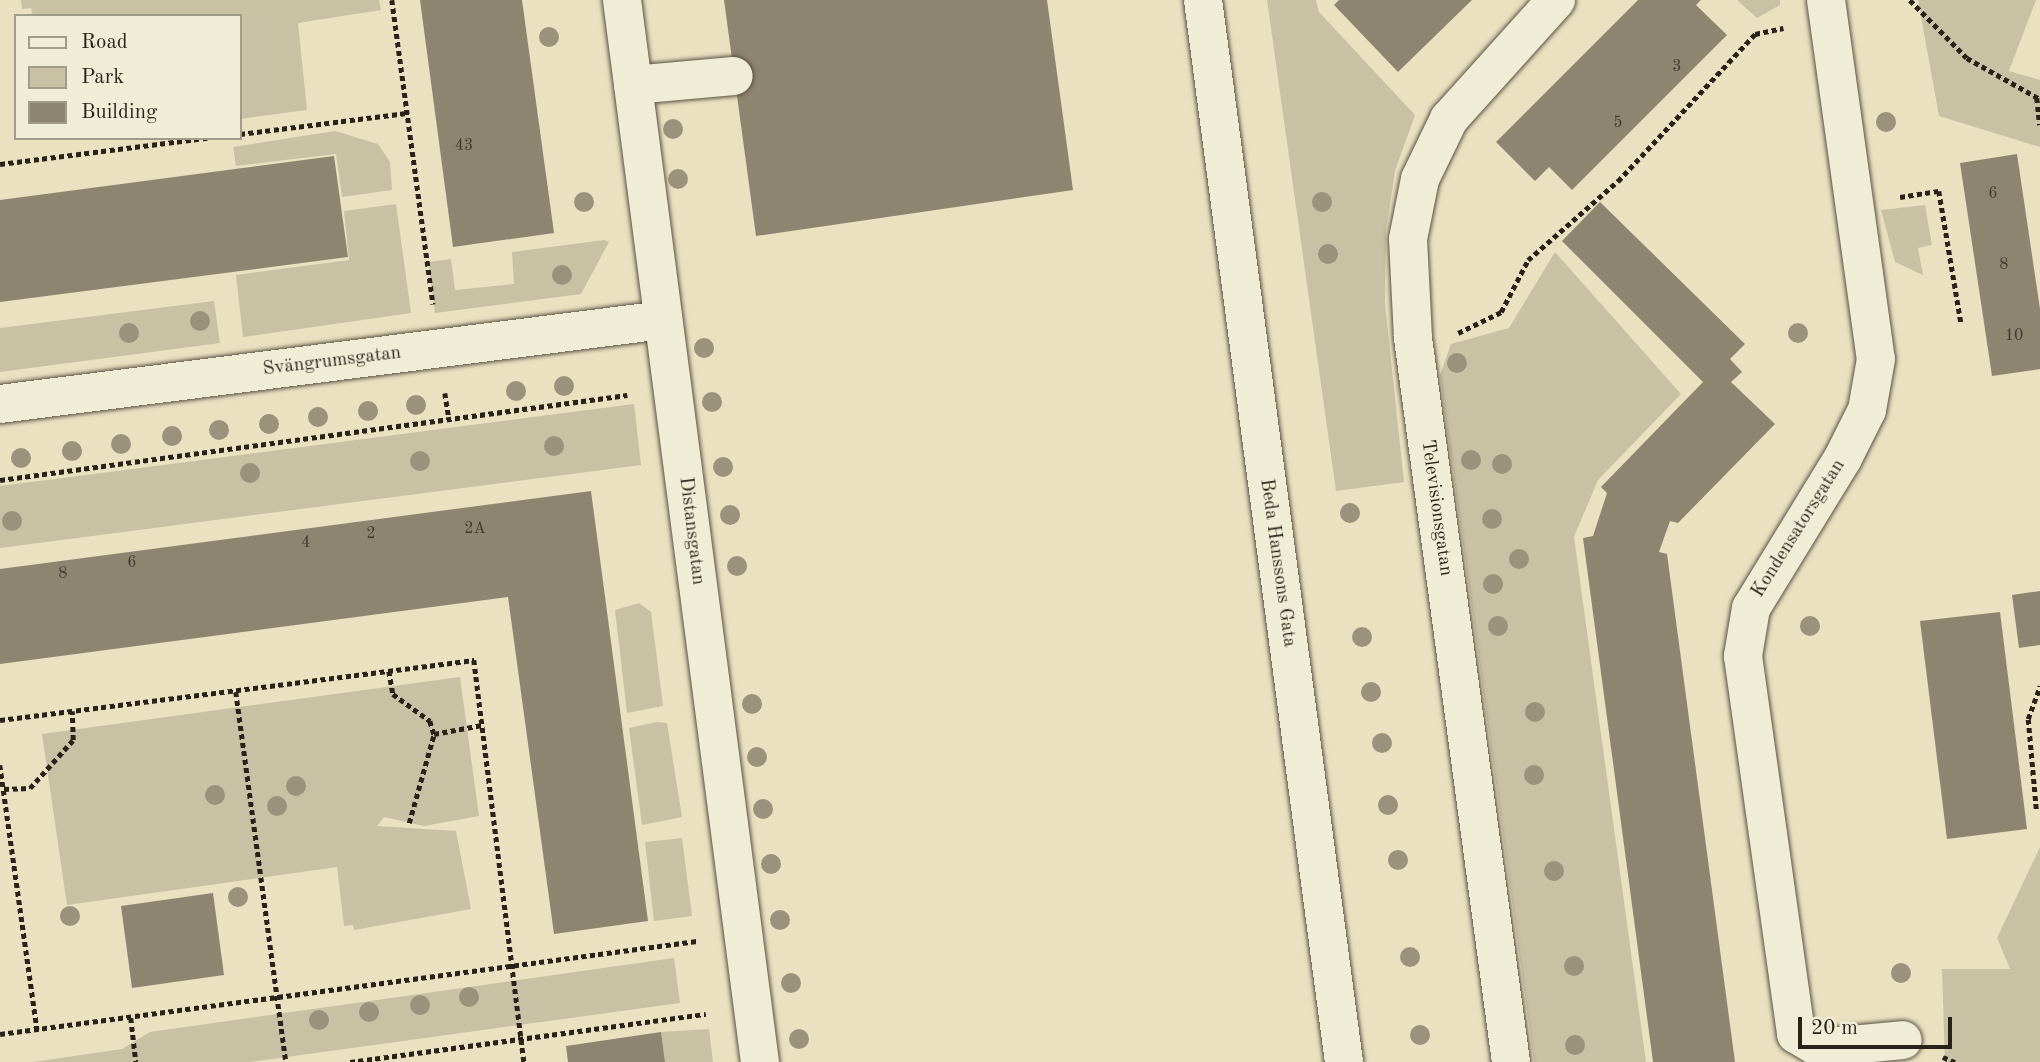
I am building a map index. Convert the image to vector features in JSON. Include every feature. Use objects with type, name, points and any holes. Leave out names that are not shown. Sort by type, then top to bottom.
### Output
[{"type":"street","name":"Distansgatan","points":[[622,0],[760,1062]]},
{"type":"street","name":"Beda Hanssons Gata","points":[[1192,0],[1212,65]]},
{"type":"street","name":"Beda Hanssons Gata","points":[[1203,0],[1344,1062]]},
{"type":"street","name":"Televisionsgatan","points":[[1511,1062],[1413,338],[1408,239],[1420,179],[1449,119],[1556,0]]},
{"type":"street","name":"Kondensatorsgatan","points":[[1827,9],[1876,359],[1867,410],[1826,492],[1751,608],[1743,656],[1796,1034],[1819,1048],[1903,1040]]},
{"type":"street","points":[[633,85],[734,76]]},
{"type":"street","name":"Svängrumsgatan","points":[[0,404],[663,320]]},
{"type":"path","points":[[392,0],[439,348]]},
{"type":"path","points":[[1910,0],[1967,58],[2039,99],[2040,125]]},
{"type":"path","points":[[1413,338],[1453,334],[1483,325],[1501,312],[1528,260],[1618,181],[1755,34],[1827,9]]},
{"type":"path","points":[[242,134],[407,113]]},
{"type":"path","points":[[0,164],[191,140]]},
{"type":"path","points":[[1854,203],[1939,191],[1961,322]]},
{"type":"path","points":[[0,480],[673,389]]},
{"type":"path","points":[[0,720],[474,660],[524,1062]]},
{"type":"path","points":[[389,671],[393,694],[430,721],[434,734],[409,823]]},
{"type":"path","points":[[2036,809],[2028,719],[2040,686]]},
{"type":"path","points":[[236,691],[286,1062]]},
{"type":"path","points":[[4,789],[30,788],[73,740],[72,711]]},
{"type":"path","points":[[434,734],[482,725]]},
{"type":"path","points":[[0,765],[37,1029]]},
{"type":"path","points":[[0,1034],[743,935]]},
{"type":"path","points":[[350,1062],[753,1008]]},
{"type":"path","points":[[131,1018],[136,1062]]},
{"type":"green space","points":[[21,0],[379,0],[381,10],[298,23],[307,110],[242,119],[242,14],[32,14],[31,8],[22,9]]},
{"type":"green space","points":[[1267,0],[1316,0],[1319,12],[1415,115],[1395,171],[1386,231],[1385,304],[1404,482],[1336,491]]},
{"type":"green space","points":[[1737,0],[1780,0],[1780,5],[1757,18]]},
{"type":"green space","points":[[1918,0],[2036,0],[2009,71],[2040,80],[2040,147],[1939,116]]},
{"type":"green space","points":[[335,131],[378,144],[390,162],[392,190],[342,197],[336,154],[236,166],[233,147]]},
{"type":"green space","points":[[396,204],[411,313],[243,337],[236,275],[349,260],[344,211]]},
{"type":"green space","points":[[1925,205],[1932,245],[1918,248],[1923,275],[1895,262],[1881,210]]},
{"type":"green space","points":[[604,240],[609,242],[581,294],[435,313],[428,262],[451,259],[455,290],[514,284],[512,252]]},
{"type":"green space","points":[[1555,252],[1681,394],[1598,480],[1574,537],[1646,1062],[1534,1062],[1440,375],[1451,344],[1509,328]]},
{"type":"green space","points":[[214,301],[220,343],[0,372],[0,328]]},
{"type":"green space","points":[[634,404],[641,465],[0,548],[0,486]]},
{"type":"green space","points":[[639,603],[651,612],[663,706],[627,713],[615,610]]},
{"type":"green space","points":[[460,677],[479,816],[424,826],[384,817],[377,826],[456,831],[471,909],[354,930],[353,925],[344,926],[337,867],[67,905],[42,734]]},
{"type":"green space","points":[[657,722],[667,723],[682,817],[642,825],[629,728]]},
{"type":"green space","points":[[682,838],[692,916],[654,921],[645,842]]},
{"type":"green space","points":[[2040,847],[2040,1062],[1945,1062],[1942,969],[2010,969],[1997,938]]},
{"type":"green space","points":[[674,958],[680,1003],[250,1062],[33,1062],[122,1049],[150,1032]]},
{"type":"green space","points":[[709,1029],[713,1062],[665,1062],[661,1032]]},
{"type":"building","points":[[420,0],[522,0],[554,233],[453,247]]},
{"type":"building","points":[[724,0],[1047,0],[1073,190],[756,236]]},
{"type":"building","points":[[1339,0],[1472,0],[1398,72],[1334,5]]},
{"type":"building","points":[[1638,0],[1701,0],[1696,5],[1727,35],[1572,190],[1549,167],[1535,181],[1496,142]]},
{"type":"building","points":[[2017,154],[2040,309],[2040,369],[1992,376],[1960,163]]},
{"type":"building","points":[[334,156],[348,257],[0,302],[0,200]]},
{"type":"building","points":[[1600,202],[1745,344],[1730,359],[1742,372],[1731,382],[1775,424],[1678,523],[1670,521],[1659,552],[1667,554],[1735,1062],[1653,1062],[1583,538],[1593,536],[1607,493],[1601,487],[1703,382],[1562,241]]},
{"type":"building","points":[[591,491],[648,921],[554,934],[508,597],[0,664],[0,569]]},
{"type":"building","points":[[2040,591],[2040,645],[2019,648],[2012,595]]},
{"type":"building","points":[[2000,612],[2027,829],[1947,839],[1920,621]]},
{"type":"building","points":[[213,893],[224,975],[132,988],[121,906]]},
{"type":"building","points":[[661,1032],[665,1062],[568,1062],[566,1046]]}]
